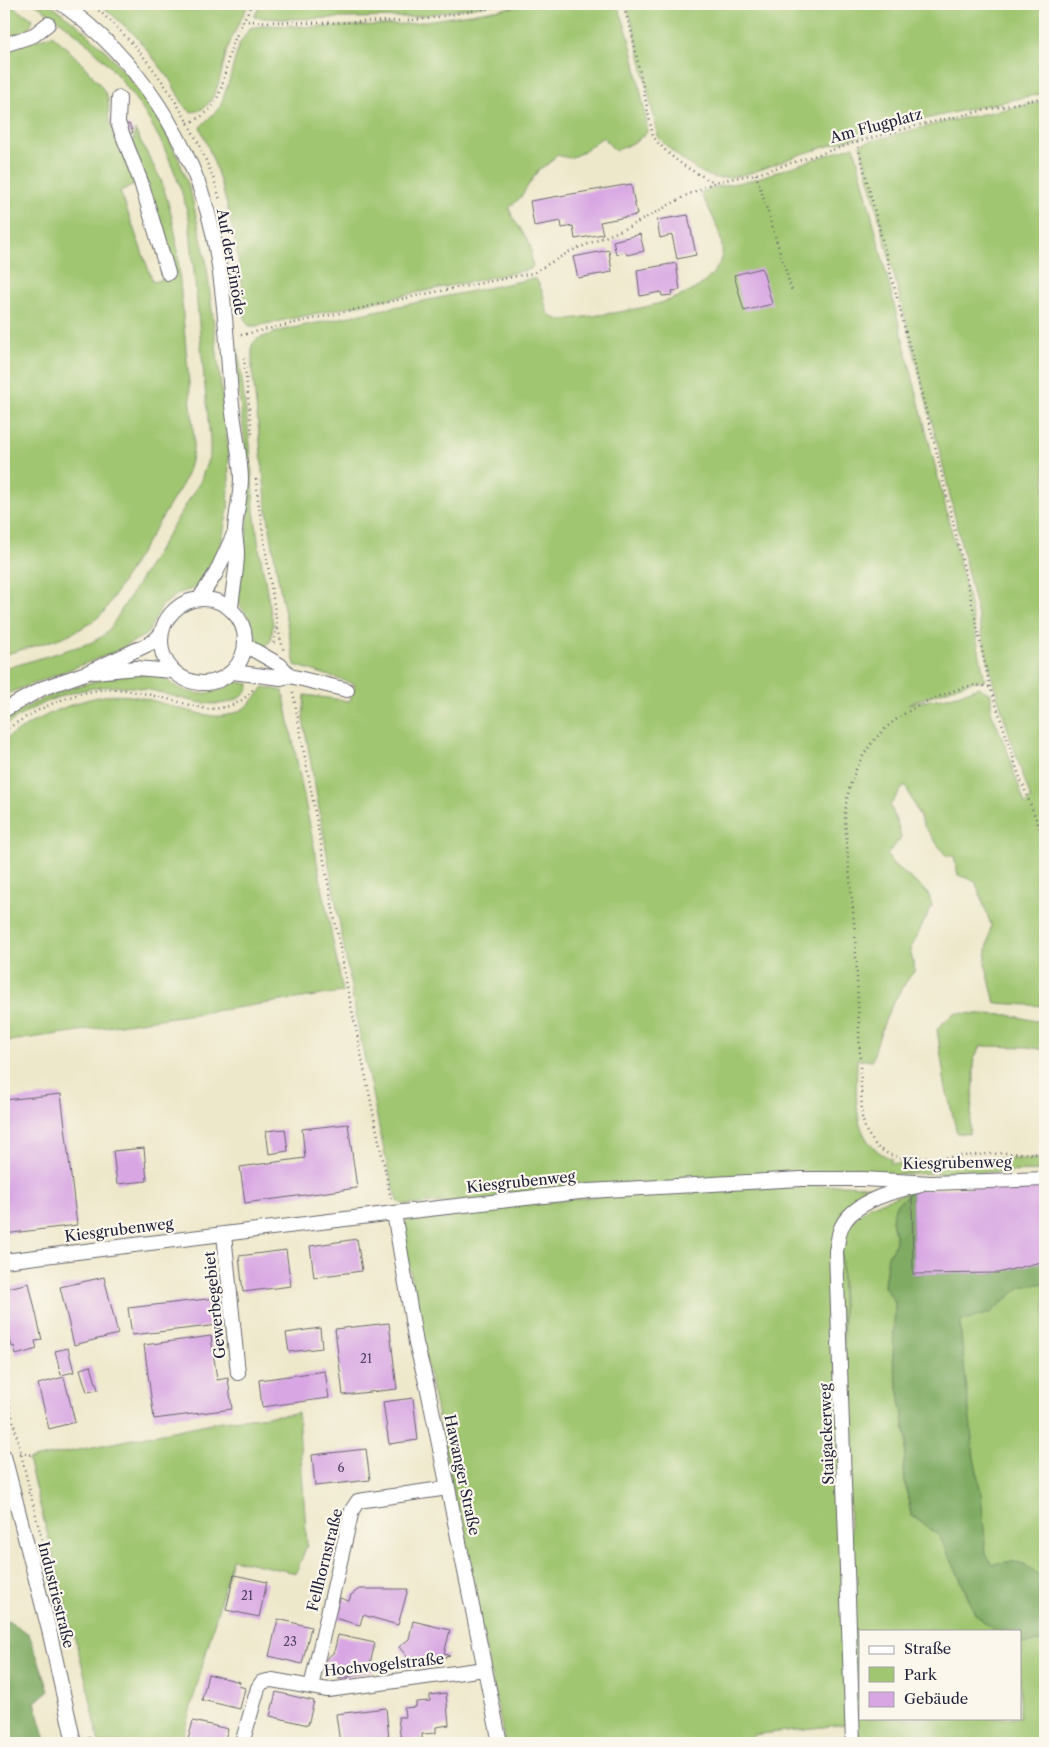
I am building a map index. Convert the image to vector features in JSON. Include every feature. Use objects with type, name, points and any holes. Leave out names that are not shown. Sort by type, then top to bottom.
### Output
[{"type":"street","name":"Auf der Einöde","points":[[62,4],[95,29],[143,83],[174,134],[199,186],[213,234],[227,336],[234,425],[241,478],[235,531]]},
{"type":"street","points":[[4,45],[34,35],[48,24]]},
{"type":"street","points":[[119,98],[118,123],[141,182],[168,273]]},
{"type":"street","points":[[199,599],[216,573],[235,531]]},
{"type":"street","points":[[231,609],[237,554],[235,531]]},
{"type":"street","points":[[191,600],[216,601],[231,609],[242,625],[245,645],[241,660],[232,672],[223,679],[202,684],[181,678],[172,671],[161,650],[161,634],[166,619],[177,608],[191,600]]},
{"type":"street","points":[[4,710],[44,688],[86,673],[153,642],[161,634]]},
{"type":"street","points":[[245,645],[280,665],[290,676]]},
{"type":"street","points":[[86,673],[136,668],[172,671]]},
{"type":"street","points":[[232,672],[280,678],[290,676],[347,690]]},
{"type":"street","name":"Kiesgrubenweg","points":[[4,1261],[589,1191],[800,1179],[863,1179],[931,1183],[1045,1179]]},
{"type":"street","name":"Staigackerweg","points":[[852,1743],[836,1251],[841,1228],[854,1210],[878,1198],[903,1189],[931,1183]]},
{"type":"street","name":"Hawanger Straße","points":[[394,1213],[416,1343],[448,1488],[500,1743]]},
{"type":"street","name":"Gewerbegebiet","points":[[224,1234],[238,1373]]},
{"type":"street","name":"Industriestraße","points":[[4,1456],[6,1474],[50,1634],[74,1743]]},
{"type":"street","name":"Fellhornstraße","points":[[311,1688],[352,1510],[358,1501],[448,1488]]},
{"type":"street","name":"Hochvogelstraße","points":[[242,1743],[258,1688],[262,1682],[272,1680],[328,1690],[485,1669]]},
{"type":"path","points":[[91,4],[110,20],[160,78],[188,123],[214,179],[221,203]]},
{"type":"path","points":[[188,123],[199,119],[210,110],[219,97],[232,48],[252,4]]},
{"type":"path","points":[[243,21],[322,23],[426,19],[512,4]]},
{"type":"path","points":[[622,4],[630,30],[653,136],[662,149],[686,167],[715,182]]},
{"type":"path","name":"Am Flugplatz","points":[[241,335],[420,295],[533,273],[568,252],[631,226],[715,182],[756,174],[857,142],[919,125],[1045,97]]},
{"type":"path","points":[[857,142],[936,450],[970,590],[990,687],[1019,775],[1045,842]]},
{"type":"path","points":[[756,174],[792,291]]},
{"type":"path","points":[[240,328],[242,342]]},
{"type":"path","points":[[243,350],[252,439]]},
{"type":"path","points":[[256,476],[277,625],[276,638],[268,658]]},
{"type":"path","points":[[4,731],[29,715],[50,705],[91,692],[123,690],[207,708],[226,708],[246,697],[252,691],[260,676]]},
{"type":"path","points":[[290,676],[347,986],[394,1213]]},
{"type":"path","points":[[990,687],[981,684],[972,685],[950,692],[910,710],[890,722],[864,753],[850,787],[845,815],[855,942],[862,1117],[866,1131],[877,1147],[903,1158],[935,1158],[1004,1153],[1045,1154]]},
{"type":"path","points":[[4,1382],[30,1492]]},
{"type":"green space","points":[[4,4],[8,4],[33,19],[26,31],[4,40]]},
{"type":"green space","points":[[35,4],[50,4],[80,27],[108,53],[150,106],[179,160],[191,193],[206,260],[228,446],[228,510],[220,549],[199,587],[179,593],[162,606],[147,634],[112,653],[4,695],[4,669],[90,643],[103,636],[111,627],[200,482],[210,454],[189,219],[180,186],[152,125],[112,69],[89,45],[63,23]]},
{"type":"green space","points":[[100,4],[249,4],[229,44],[213,97],[200,110],[191,112],[184,106],[169,78],[135,35]]},
{"type":"green space","points":[[261,4],[492,4],[410,17],[279,19],[254,17]]},
{"type":"green space","points":[[532,4],[617,5],[623,18],[631,48],[647,132],[637,141],[615,151],[603,137],[581,153],[570,158],[556,155],[550,163],[539,169],[520,198],[509,208],[530,245],[533,265],[531,269],[249,326],[245,320],[239,263],[228,207],[217,171],[200,127],[220,107],[239,45],[250,28],[266,25],[319,27],[408,24]]},
{"type":"green space","points":[[626,4],[1045,4],[1045,93],[880,130],[739,176],[712,177],[686,162],[658,136],[634,29]]},
{"type":"green space","points":[[52,35],[82,64],[98,82],[107,96],[110,123],[134,185],[120,191],[153,282],[174,276],[170,249],[133,144],[135,130],[161,180],[176,237],[194,444],[189,468],[182,485],[104,612],[82,628],[69,634],[4,655],[4,51]]},
{"type":"green space","points":[[1045,101],[1045,1006],[995,1003],[985,963],[991,925],[975,881],[958,875],[954,856],[946,856],[924,826],[905,785],[890,805],[901,838],[887,855],[893,864],[928,893],[932,906],[910,950],[915,970],[888,1013],[872,1061],[857,1059],[856,1088],[858,1117],[862,1130],[868,1142],[878,1151],[892,1159],[890,1163],[928,1166],[992,1159],[1045,1159],[1045,1171],[902,1174],[404,1205],[398,1201],[387,1165],[359,1032],[303,719],[305,695],[350,701],[355,684],[295,665],[267,510],[252,367],[252,345],[257,339],[283,330],[531,279],[536,279],[543,294],[546,309],[550,315],[564,320],[625,311],[670,300],[690,292],[706,281],[722,258],[719,232],[700,193],[712,188],[752,180],[854,146],[969,600],[985,681],[972,681],[908,704],[958,695],[978,687],[991,694],[991,711],[1007,750],[1025,805],[1031,799],[993,682],[941,457],[860,144],[940,123]]},
{"type":"green space","points":[[238,349],[250,444],[254,510],[273,624],[271,640],[266,646],[259,646],[251,622],[238,601],[248,522],[249,477],[234,353]]},
{"type":"green space","points":[[129,674],[157,676],[166,679],[181,689],[196,693],[210,693],[237,682],[249,684],[249,687],[240,697],[228,702],[215,704],[185,700],[134,687],[114,686],[90,689],[50,700],[26,712],[4,727],[4,721],[48,697],[96,681]]},
{"type":"green space","points":[[264,687],[283,691],[343,992],[4,1042],[4,740],[57,710],[102,696],[116,695],[141,698],[201,714],[221,716],[233,714],[243,709]]},
{"type":"green space","points":[[954,1013],[1009,1015],[1045,1023],[1045,1050],[1029,1047],[981,1046],[974,1059],[974,1084],[969,1134],[957,1133],[945,1084],[937,1029]]},
{"type":"green space","points":[[841,1185],[890,1187],[841,1217],[848,1724],[753,1735],[752,1743],[505,1743],[420,1330],[404,1237],[404,1223],[412,1216],[660,1190]]},
{"type":"green space","points":[[912,1191],[896,1205],[892,1219],[896,1242],[888,1256],[884,1286],[895,1302],[893,1358],[907,1440],[903,1470],[911,1515],[939,1535],[975,1614],[994,1630],[859,1630],[859,1720],[1022,1720],[1022,1644],[1045,1641],[1045,1743],[857,1743],[841,1244],[846,1227],[869,1206]]},
{"type":"green space","points":[[912,1191],[913,1274],[997,1273],[1004,1259],[1045,1258],[1045,1283],[1021,1287],[990,1313],[962,1321],[960,1325],[974,1457],[981,1493],[986,1554],[992,1564],[1020,1563],[1030,1568],[1042,1578],[1039,1591],[1043,1598],[1045,1598],[1045,1641],[1022,1644],[1022,1630],[994,1630],[975,1614],[939,1535],[911,1515],[903,1470],[907,1440],[893,1358],[895,1302],[884,1286],[888,1256],[896,1242],[892,1219],[896,1205]]},
{"type":"green space","points":[[1045,1261],[1045,1598],[1043,1598],[1026,1595],[981,1556],[957,1315]]},
{"type":"green space","points":[[298,1413],[307,1545],[296,1573],[232,1559],[181,1743],[99,1743],[88,1688],[28,1460],[222,1421]]},
{"type":"green space","points":[[8,1621],[29,1634],[49,1690],[35,1702],[46,1740],[39,1743],[4,1743],[4,1623]]},
{"type":"building","points":[[129,124],[133,132],[127,136],[122,127]]},
{"type":"building","points":[[631,184],[637,215],[600,222],[603,234],[575,239],[573,226],[562,228],[561,221],[534,226],[530,201]]},
{"type":"building","points":[[688,215],[696,255],[677,259],[672,235],[660,238],[657,220]]},
{"type":"building","points":[[640,234],[644,251],[627,255],[626,252],[616,254],[613,241]]},
{"type":"building","points":[[609,250],[612,272],[578,278],[573,257]]},
{"type":"building","points":[[676,263],[680,290],[672,291],[673,295],[662,296],[661,292],[640,296],[637,270]]},
{"type":"building","points":[[762,268],[772,304],[744,311],[734,275]]},
{"type":"building","points":[[61,1094],[77,1225],[4,1234],[4,1100]]},
{"type":"building","points":[[348,1124],[357,1188],[245,1203],[240,1167],[305,1158],[302,1129]]},
{"type":"building","points":[[285,1129],[288,1151],[269,1154],[266,1131]]},
{"type":"building","points":[[144,1148],[147,1181],[117,1184],[113,1151]]},
{"type":"building","points":[[1045,1184],[1045,1261],[998,1273],[913,1274],[912,1191]]},
{"type":"building","points":[[357,1239],[362,1271],[314,1277],[310,1246]]},
{"type":"building","points":[[286,1250],[291,1286],[243,1292],[239,1256]]},
{"type":"building","points":[[104,1277],[118,1334],[74,1345],[60,1287]]},
{"type":"building","points":[[29,1283],[42,1340],[35,1341],[37,1349],[16,1355],[14,1346],[12,1347],[4,1313],[4,1289]]},
{"type":"building","points":[[216,1298],[219,1325],[132,1335],[128,1308]]},
{"type":"building","points":[[389,1323],[397,1389],[343,1395],[335,1329]]},
{"type":"building","points":[[320,1328],[322,1348],[289,1352],[286,1333]]},
{"type":"building","points":[[211,1336],[217,1380],[228,1378],[232,1409],[154,1419],[144,1345]]},
{"type":"building","points":[[68,1348],[74,1372],[61,1375],[55,1351]]},
{"type":"building","points":[[91,1366],[98,1390],[87,1392],[80,1369]]},
{"type":"building","points":[[325,1371],[329,1398],[262,1407],[259,1380]]},
{"type":"building","points":[[64,1377],[75,1422],[49,1429],[38,1384]]},
{"type":"building","points":[[413,1398],[418,1440],[389,1444],[383,1402]]},
{"type":"building","points":[[366,1449],[370,1480],[315,1486],[312,1455]]},
{"type":"building","points":[[234,1575],[267,1582],[259,1617],[226,1610]]},
{"type":"building","points":[[359,1589],[408,1589],[398,1625],[363,1615],[360,1625],[334,1618],[340,1598],[349,1601],[351,1595]]},
{"type":"building","points":[[278,1619],[311,1627],[302,1664],[269,1656]]},
{"type":"building","points":[[413,1621],[450,1630],[444,1654],[450,1656],[414,1665],[399,1647],[409,1639]]},
{"type":"building","points":[[338,1635],[375,1643],[369,1668],[375,1670],[339,1679],[324,1661],[334,1652]]},
{"type":"building","points":[[208,1674],[240,1682],[239,1686],[245,1688],[240,1709],[202,1700]]},
{"type":"building","points":[[276,1692],[314,1701],[308,1725],[270,1716]]},
{"type":"building","points":[[446,1693],[449,1725],[436,1727],[436,1733],[422,1734],[422,1739],[401,1741],[398,1717],[405,1717],[404,1708],[416,1707],[416,1702],[430,1701],[430,1695]]},
{"type":"building","points":[[386,1708],[389,1739],[340,1743],[336,1714]]},
{"type":"building","points":[[193,1721],[228,1729],[225,1739],[232,1741],[231,1743],[187,1743]]}]
